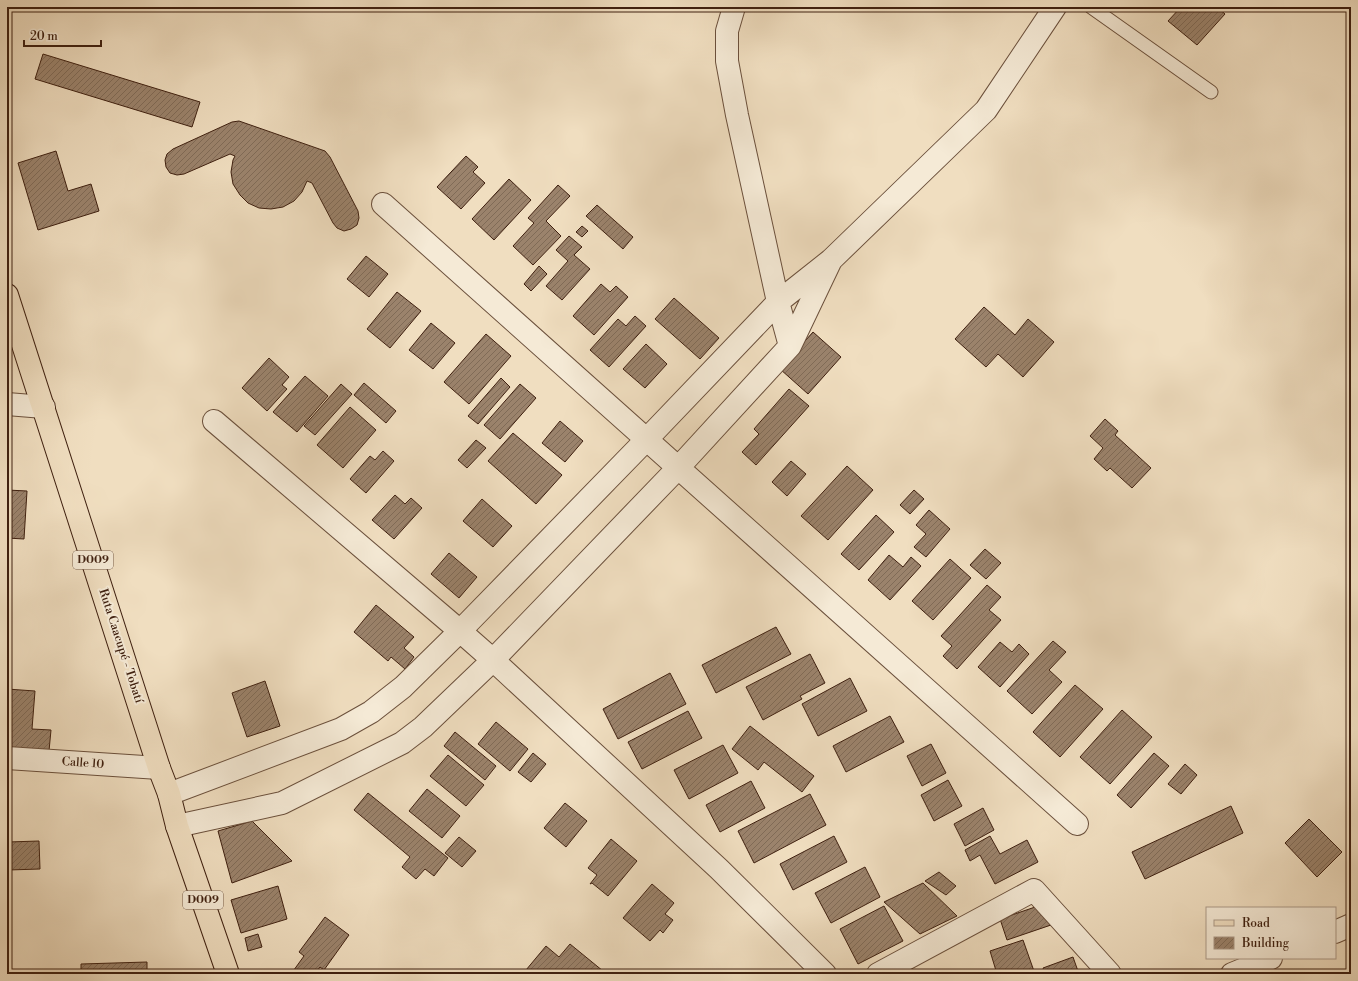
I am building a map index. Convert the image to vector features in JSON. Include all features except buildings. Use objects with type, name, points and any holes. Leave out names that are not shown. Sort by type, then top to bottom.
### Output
[{"type":"main road","name":"Ruta Caacupé - Tobatí","points":[[7,295],[159,768],[169,794],[178,826],[228,974]]},
{"type":"street","points":[[734,7],[727,31],[727,61],[737,115],[778,302],[790,346]]},
{"type":"street","points":[[169,794],[341,729],[371,712],[403,687],[460,631],[778,302],[831,260],[986,110],[1055,7]]},
{"type":"street","points":[[383,204],[1076,824]]},
{"type":"street","points":[[178,826],[282,803],[402,742],[423,727],[493,660],[678,468],[790,346],[831,260]]},
{"type":"street","points":[[7,404],[44,407]]},
{"type":"street","points":[[214,421],[493,660],[719,869],[825,974]]},
{"type":"street","name":"Calle 10","points":[[7,758],[159,768]]},
{"type":"street","points":[[878,974],[1034,890],[1110,974]]},
{"type":"street","points":[[1336,932],[1351,925]]},
{"type":"street","points":[[1232,974],[1269,959]]},
{"type":"lane","points":[[1091,7],[1211,92]]}]
